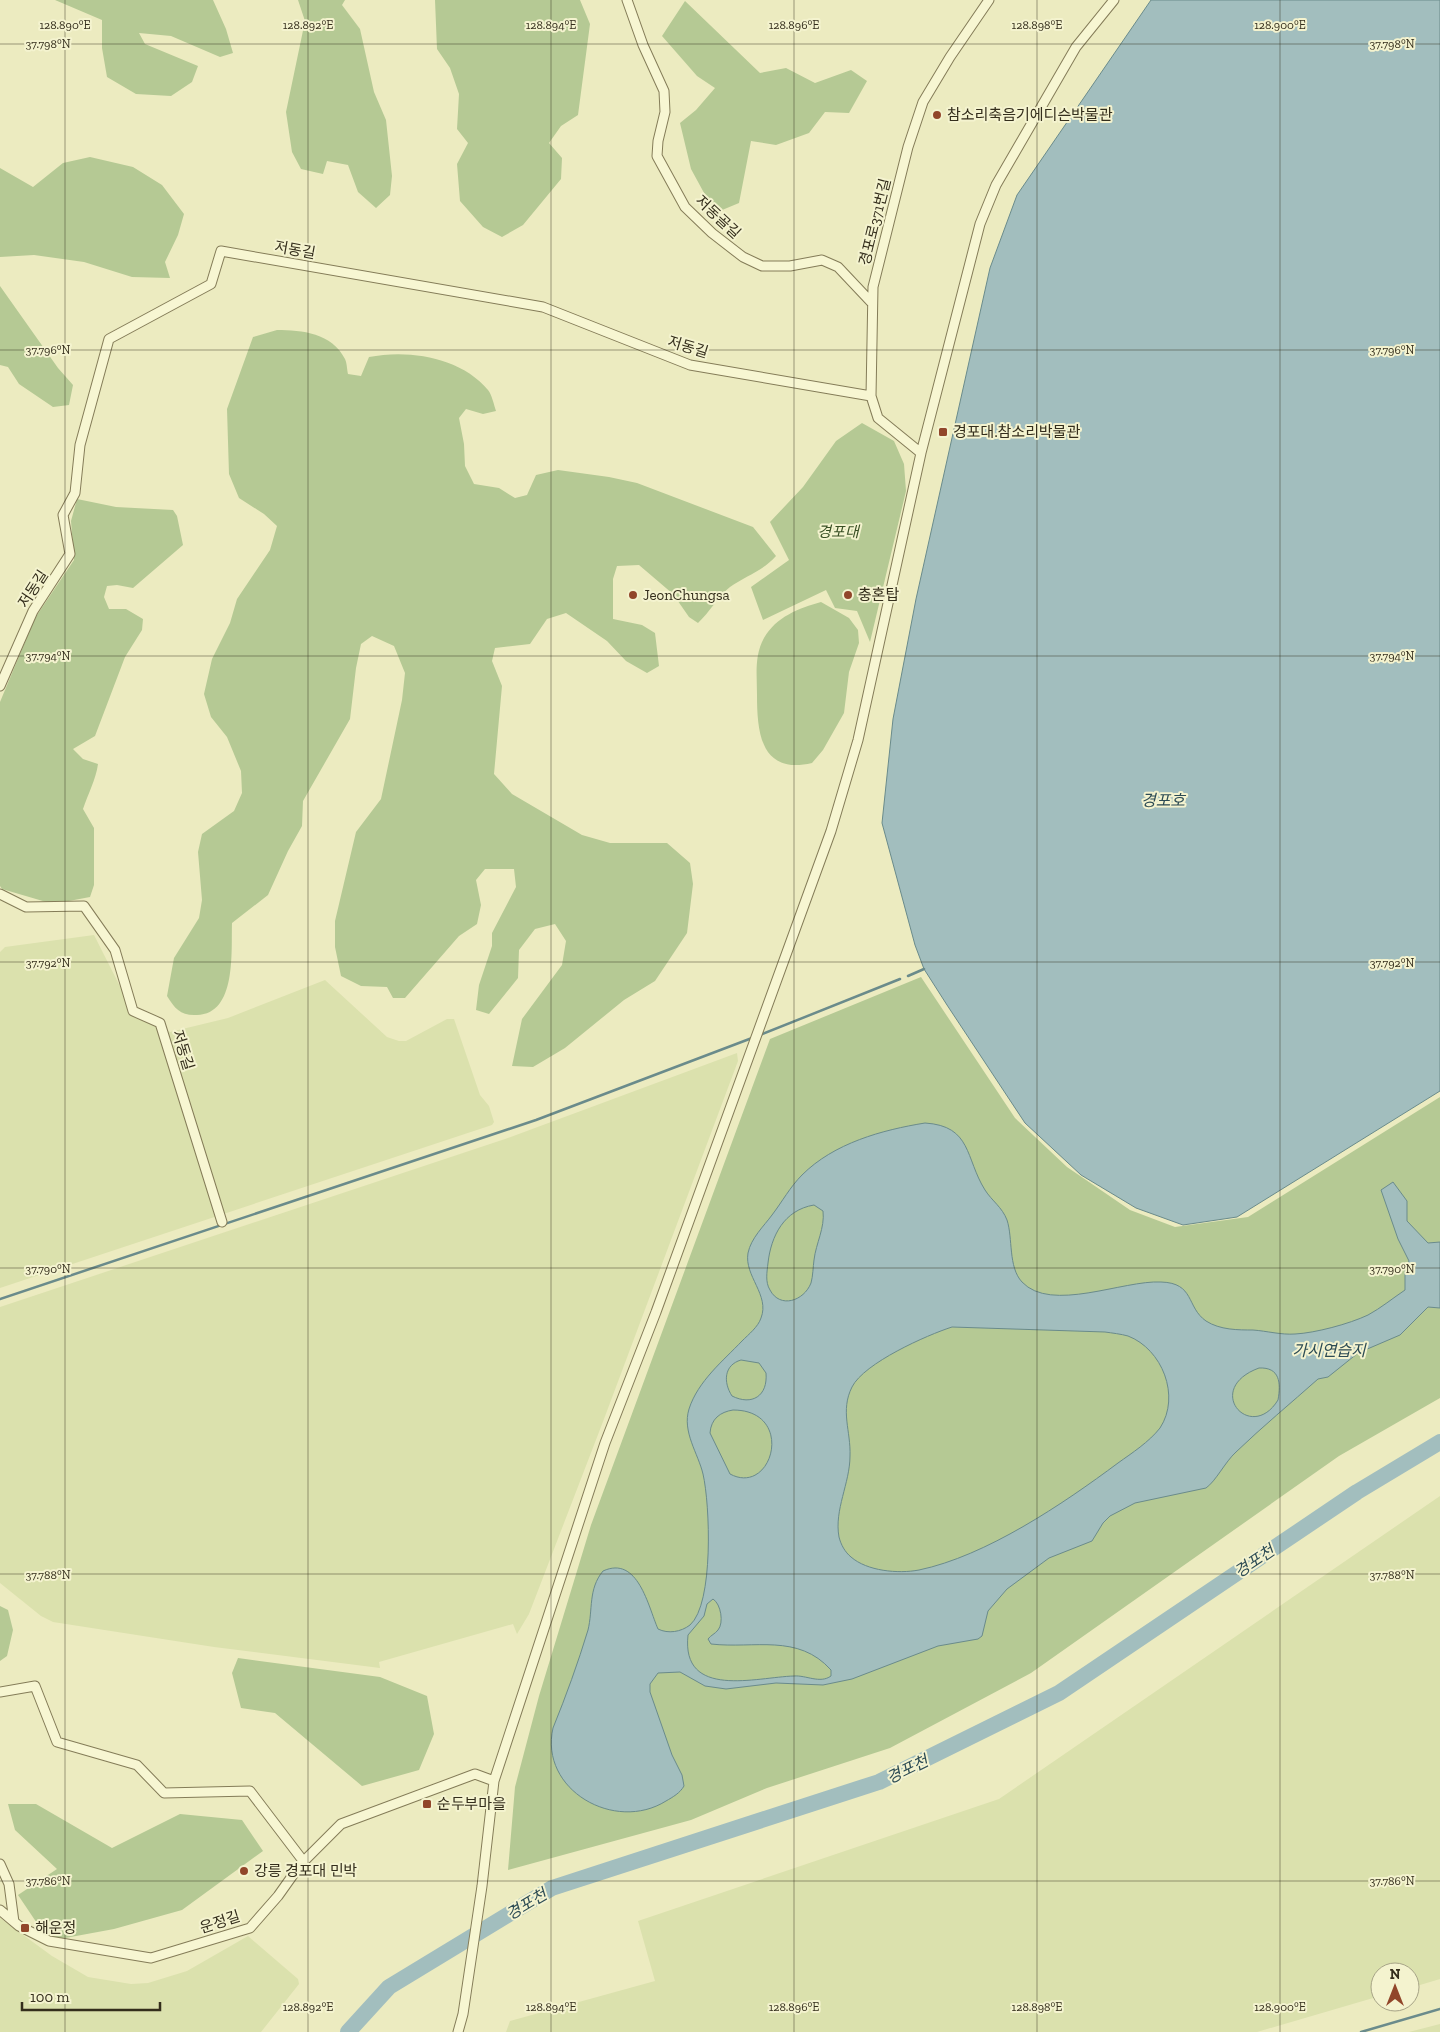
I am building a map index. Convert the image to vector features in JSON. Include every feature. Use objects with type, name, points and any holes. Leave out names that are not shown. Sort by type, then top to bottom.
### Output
[{"type":"street","name":"저동골길","points":[[627,0],[643,45],[664,91],[665,112],[658,141],[657,156],[686,207],[712,233],[743,257],[762,266],[790,266],[822,260],[838,267],[871,302]]},
{"type":"street","name":"경포로371번길","points":[[920,453],[878,418],[871,396],[871,302],[908,146],[923,102],[950,57],[990,0]]},
{"type":"street","points":[[458,2032],[463,2014],[482,1886],[494,1781],[605,1443],[656,1312],[831,831],[858,740],[920,453],[980,224],[996,185],[1076,46],[1114,0]]},
{"type":"street","name":"저동길","points":[[0,686],[33,611],[70,554],[63,515],[75,493],[80,444],[109,339],[210,284],[221,251],[544,307],[690,365],[871,396]]},
{"type":"street","name":"저동길","points":[[0,894],[26,907],[84,906],[115,950],[133,1011],[160,1023],[222,1222]]},
{"type":"street","points":[[0,1692],[35,1686],[57,1742],[137,1765],[164,1793],[250,1791],[304,1862]]},
{"type":"street","name":"운정길","points":[[0,1910],[14,1922],[49,1941],[151,1958],[250,1928],[304,1862],[342,1824],[476,1774],[494,1781]]},
{"type":"street","points":[[0,1864],[9,1884],[14,1922]]},
{"type":"green space","points":[[55,0],[213,0],[226,29],[233,53],[220,57],[171,36],[139,33],[145,44],[198,66],[192,82],[171,96],[136,94],[107,77],[102,48],[102,20]]},
{"type":"green space","points":[[298,0],[345,0],[342,5],[360,29],[374,92],[386,120],[392,176],[390,195],[376,208],[358,192],[348,165],[327,161],[323,174],[301,169],[292,152],[286,112],[305,21]]},
{"type":"green space","points":[[435,0],[580,0],[590,24],[578,115],[561,126],[549,143],[562,158],[561,179],[523,225],[502,237],[483,227],[460,201],[457,164],[468,143],[457,129],[459,94],[450,68],[437,49]]},
{"type":"green space","points":[[685,1],[760,73],[786,68],[815,83],[851,70],[867,81],[849,113],[825,112],[809,133],[776,145],[751,141],[739,203],[715,213],[691,169],[680,123],[696,110],[715,88],[697,76],[662,36]]},
{"type":"green space","points":[[90,157],[133,167],[162,185],[184,214],[178,235],[165,262],[170,278],[132,277],[84,262],[34,255],[0,257],[0,168],[33,187],[63,163]]},
{"type":"green space","points":[[0,286],[58,368],[73,385],[69,405],[53,407],[19,384],[8,367],[0,365]]},
{"type":"green space","points":[[277,330],[306,332],[324,338],[339,350],[346,361],[348,374],[361,376],[369,357],[400,354],[417,355],[449,363],[477,379],[488,390],[496,411],[483,414],[466,409],[459,418],[464,444],[465,466],[474,484],[499,488],[515,498],[527,495],[536,475],[558,470],[637,483],[753,527],[776,556],[760,570],[726,590],[698,623],[689,617],[673,594],[639,565],[617,566],[613,579],[613,619],[642,625],[655,633],[659,666],[647,673],[626,661],[607,641],[566,613],[547,619],[530,644],[495,648],[492,661],[502,686],[494,774],[512,794],[582,835],[610,843],[667,843],[690,863],[693,884],[687,933],[655,981],[624,1000],[565,1048],[533,1067],[512,1066],[522,1019],[562,965],[566,941],[555,924],[535,929],[519,950],[518,978],[489,1014],[476,1010],[479,985],[492,946],[492,933],[516,887],[514,869],[485,869],[476,880],[481,905],[477,924],[459,936],[405,998],[393,998],[387,987],[361,986],[341,976],[335,947],[335,921],[356,832],[381,799],[402,700],[405,673],[394,646],[372,636],[361,644],[350,719],[303,801],[302,826],[288,851],[268,895],[232,923],[229,979],[219,1004],[210,1012],[191,1015],[179,1011],[167,996],[174,958],[199,918],[202,900],[198,852],[202,834],[234,811],[242,793],[241,771],[227,737],[211,717],[204,694],[212,659],[230,623],[237,599],[270,550],[277,526],[264,514],[239,498],[229,474],[227,409],[253,337]]},
{"type":"green space","name":"경포대","points":[[862,423],[894,441],[904,464],[906,491],[870,642],[857,611],[835,608],[826,590],[763,620],[751,587],[789,560],[770,522],[803,487],[836,441]]},
{"type":"green space","points":[[77,499],[116,507],[173,510],[177,516],[183,545],[133,588],[117,585],[107,586],[104,597],[109,609],[126,609],[143,619],[142,630],[125,657],[95,736],[73,749],[83,759],[98,764],[94,781],[83,809],[94,828],[94,885],[90,897],[53,904],[2,889],[0,886],[0,702],[35,618],[74,560],[71,521]]},
{"type":"green space","points":[[821,602],[849,618],[858,630],[859,643],[849,672],[844,713],[823,750],[812,763],[795,765],[782,763],[772,757],[765,748],[758,723],[757,666],[759,652],[764,638],[775,624],[796,610]]},
{"type":"green space","points":[[94,935],[133,1012],[170,1032],[228,1018],[325,980],[387,1037],[399,1041],[406,1041],[447,1019],[454,1019],[480,1095],[489,1106],[494,1122],[492,1125],[0,1288],[0,952],[5,947]]},
{"type":"green space","points":[[921,977],[1015,1118],[1067,1167],[1130,1210],[1175,1227],[1248,1217],[1440,1097],[1440,1398],[1339,1456],[1031,1673],[890,1748],[767,1788],[691,1820],[508,1870],[515,1787],[539,1696],[591,1525],[770,1039]]},
{"type":"green space","points":[[737,1053],[738,1061],[604,1419],[529,1614],[517,1634],[513,1624],[379,1662],[380,1668],[214,1647],[53,1622],[41,1616],[0,1583],[0,1307],[505,1139]]},
{"type":"green space","points":[[1440,1496],[1440,1979],[1420,1985],[1420,1962],[1370,1962],[1370,1999],[1257,2032],[506,2032],[510,2021],[655,1981],[638,1921],[999,1799]]},
{"type":"green space","points":[[0,1606],[8,1610],[13,1630],[7,1656],[0,1661]]},
{"type":"green space","points":[[238,1658],[380,1677],[427,1696],[434,1734],[419,1770],[362,1786],[275,1713],[241,1708],[232,1673]]},
{"type":"green space","points":[[8,1804],[36,1804],[112,1848],[180,1814],[242,1820],[263,1851],[182,1910],[114,1929],[49,1941],[18,1895],[57,1869],[15,1830]]},
{"type":"green space","points":[[0,1918],[52,1956],[88,1977],[131,1984],[148,1983],[187,1971],[248,1936],[298,1979],[299,1984],[261,2032],[0,2032]]},
{"type":"green space","points":[[1440,2024],[1440,2032],[1409,2032]]},
{"type":"water","name":"경포호","points":[[1151,0],[1440,0],[1440,1091],[1237,1217],[1183,1225],[1136,1208],[1081,1175],[1025,1123],[924,969],[915,945],[882,823],[893,719],[916,599],[990,268],[1017,195]]},
{"type":"water","name":"가시연습지","points":[[925,1123],[940,1125],[951,1130],[965,1146],[985,1190],[1007,1220],[1013,1261],[1018,1276],[1022,1282],[1035,1291],[1051,1295],[1069,1295],[1145,1283],[1172,1283],[1185,1291],[1195,1309],[1206,1321],[1223,1328],[1290,1334],[1312,1332],[1342,1325],[1368,1315],[1405,1290],[1405,1271],[1409,1261],[1398,1239],[1381,1190],[1393,1182],[1407,1201],[1407,1221],[1428,1243],[1440,1242],[1440,1308],[1428,1307],[1400,1335],[1358,1353],[1328,1377],[1318,1379],[1236,1452],[1206,1488],[1135,1503],[1110,1516],[1103,1523],[1092,1541],[1049,1558],[1007,1589],[988,1611],[982,1636],[978,1639],[938,1646],[852,1679],[823,1685],[776,1683],[726,1689],[705,1686],[680,1672],[658,1673],[650,1684],[650,1692],[672,1755],[682,1775],[684,1786],[671,1798],[646,1810],[625,1812],[604,1808],[585,1800],[569,1787],[558,1770],[552,1750],[553,1728],[588,1630],[593,1592],[598,1578],[603,1571],[615,1568],[625,1570],[633,1576],[640,1585],[658,1629],[670,1632],[679,1631],[690,1625],[698,1614],[707,1576],[707,1507],[703,1474],[689,1434],[687,1418],[698,1389],[719,1364],[753,1330],[761,1318],[763,1310],[762,1301],[748,1261],[748,1253],[752,1242],[794,1184],[802,1175],[829,1154],[876,1134]],"holes":[[[814,1205],[823,1211],[822,1229],[815,1254],[811,1283],[808,1289],[798,1298],[786,1301],[774,1296],[768,1287],[768,1263],[772,1243],[781,1226],[787,1218],[804,1208]],[[952,1327],[1105,1332],[1128,1336],[1140,1342],[1159,1362],[1168,1388],[1169,1402],[1166,1415],[1160,1428],[1146,1443],[1049,1511],[997,1541],[945,1563],[919,1570],[902,1572],[865,1566],[849,1555],[844,1548],[839,1537],[838,1527],[850,1456],[846,1413],[849,1396],[852,1387],[869,1369],[897,1351]],[[741,1360],[759,1363],[766,1373],[766,1381],[764,1388],[757,1397],[746,1400],[732,1396],[726,1380],[731,1366]],[[1259,1368],[1266,1368],[1275,1373],[1279,1382],[1278,1400],[1267,1412],[1256,1417],[1245,1415],[1237,1408],[1233,1399],[1234,1388],[1242,1377]],[[733,1410],[753,1414],[765,1423],[771,1436],[771,1451],[766,1464],[757,1474],[745,1478],[730,1474],[710,1433],[714,1420],[720,1414]],[[713,1599],[720,1609],[721,1623],[718,1630],[708,1639],[711,1644],[790,1647],[818,1658],[831,1670],[831,1676],[822,1679],[794,1676],[742,1681],[709,1677],[696,1669],[689,1655],[688,1635],[704,1616],[707,1604]]]},
{"type":"waterway","points":[[908,976],[924,969]]},
{"type":"waterway","points":[[760,1035],[900,979]]},
{"type":"waterway","points":[[0,1299],[536,1120],[752,1038]]},
{"type":"waterway","name":"경포천","points":[[348,2032],[389,1987],[552,1888],[879,1782],[1059,1693],[1357,1492],[1440,1442]]},
{"type":"waterway","points":[[1361,2032],[1440,2009]]},
{"type":"place","name":"참소리축음기에디슨박물관","points":[[937,115]]},
{"type":"place","name":"경포대.참소리박물관","points":[[943,432]]},
{"type":"place","name":"JeonChungsa","points":[[633,595]]},
{"type":"place","name":"충혼탑","points":[[848,595]]},
{"type":"place","name":"순두부마을","points":[[427,1804]]},
{"type":"place","name":"강릉 경포대 민박","points":[[244,1871]]},
{"type":"place","name":"해운정","points":[[25,1928]]}]
